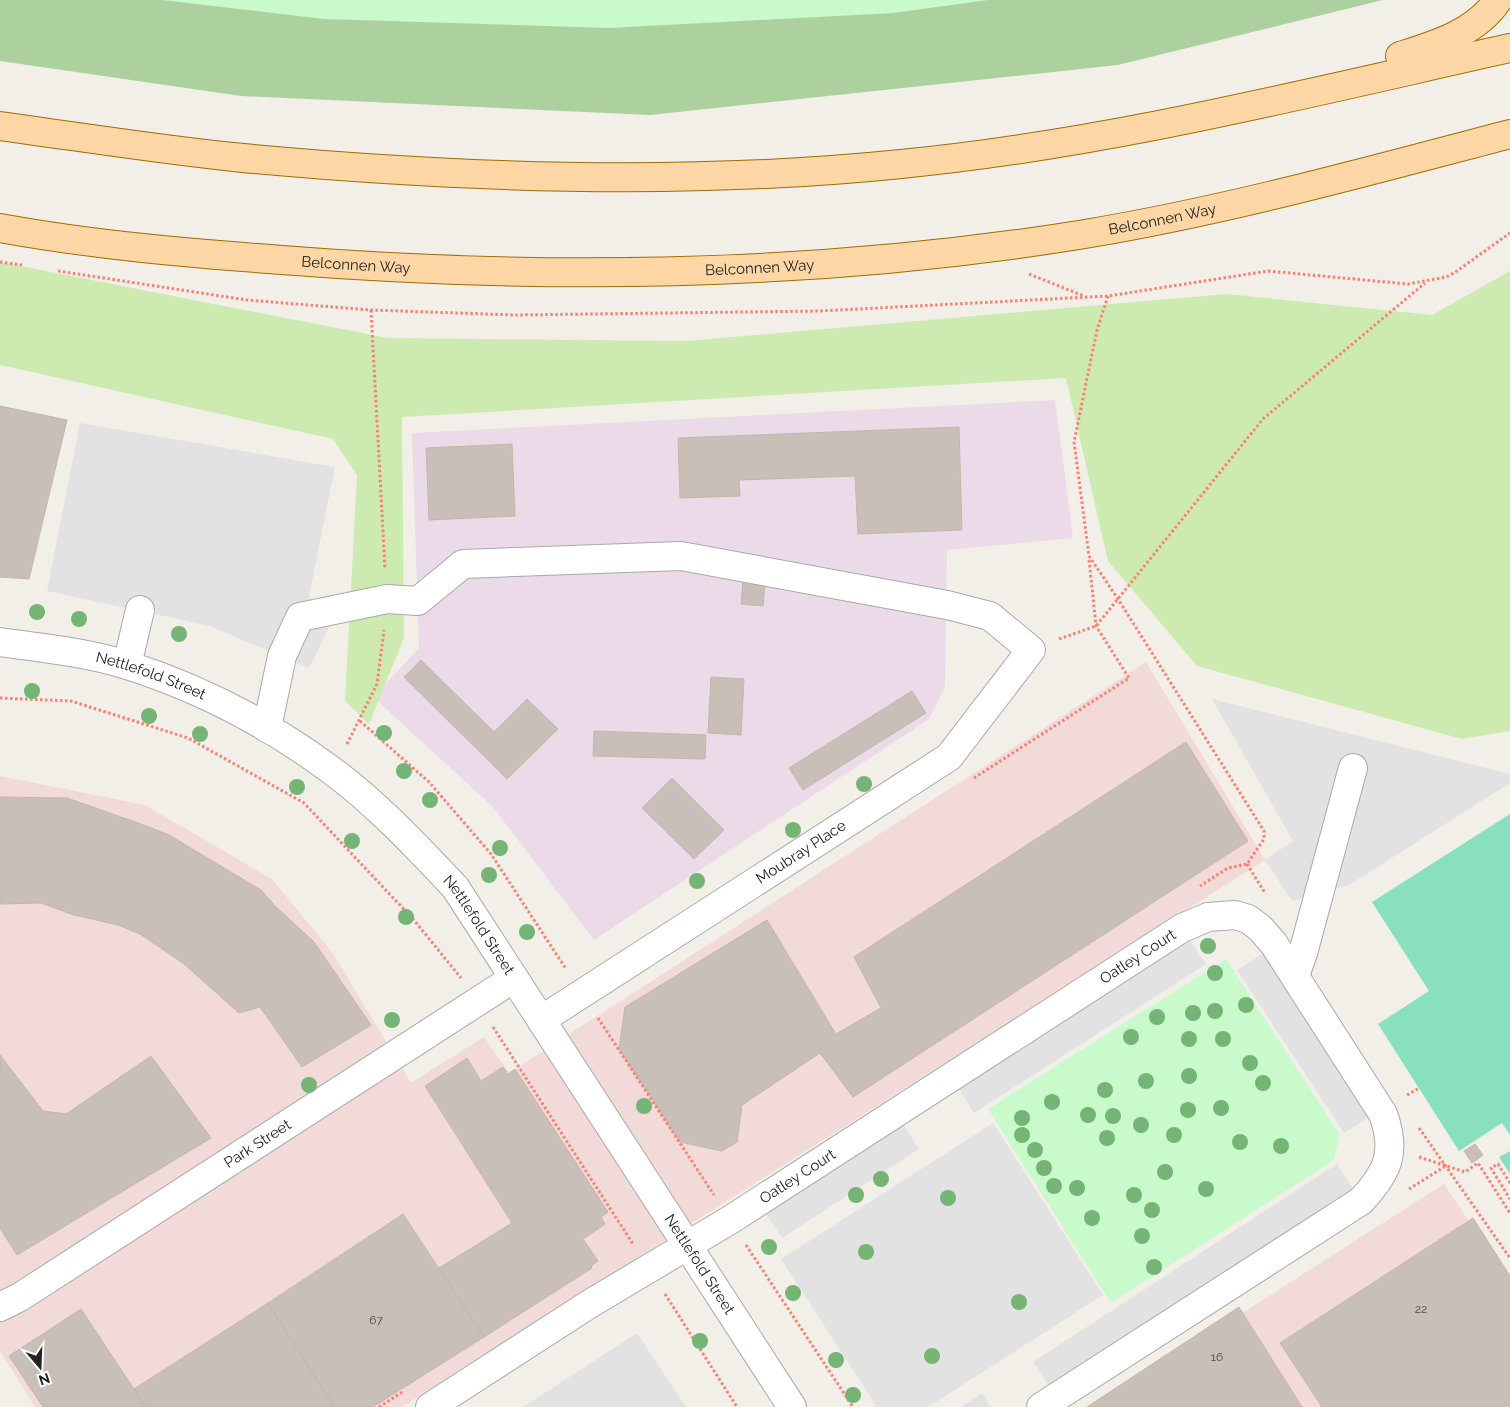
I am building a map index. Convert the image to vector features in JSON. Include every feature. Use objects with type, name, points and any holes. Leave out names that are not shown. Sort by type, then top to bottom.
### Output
[{"type":"main road","points":[[1237,109],[1432,46],[1458,34],[1477,22],[1498,0]]},
{"type":"main road","points":[[0,126],[243,158],[502,174],[637,176],[766,174],[900,164],[1064,144],[1237,109],[1510,48]]},
{"type":"main road","name":"Belconnen Way","points":[[0,228],[191,253],[370,267],[486,272],[604,273],[762,268],[902,258],[1082,234],[1246,203],[1510,134]]},
{"type":"street","points":[[267,728],[282,656],[300,618],[387,600],[418,601],[463,564],[681,556],[947,605],[990,616],[1030,650]]},
{"type":"street","points":[[127,665],[140,610]]},
{"type":"street","name":"Nettlefold Street","points":[[0,642],[83,654],[127,665],[212,697],[267,728],[332,771],[406,835],[455,887],[792,1407]]},
{"type":"street","name":"Moubray Place","points":[[541,1020],[949,756],[1030,650]]},
{"type":"street","points":[[1295,976],[1303,953],[1353,768]]},
{"type":"street","name":"Oatley Court","points":[[430,1407],[588,1305],[730,1220],[1186,926],[1208,917],[1235,915],[1248,919],[1274,944],[1382,1114],[1388,1130],[1390,1147],[1382,1176],[1361,1201],[1041,1407]]},
{"type":"street","name":"Park Street","points":[[0,1307],[20,1297],[514,978]]},
{"type":"path","points":[[1030,650],[1096,626],[1263,419],[1426,282]]},
{"type":"path","points":[[1108,296],[1097,330],[1074,442],[1089,556],[1264,831],[1264,840],[1247,864]]},
{"type":"path","points":[[332,771],[360,721],[376,684],[387,600],[371,310]]},
{"type":"path","points":[[0,698],[71,701],[188,738],[304,803],[413,919],[456,969],[737,1407]]},
{"type":"path","points":[[360,721],[429,782],[491,854],[853,1407]]},
{"type":"path","points":[[1400,1100],[1418,1088]]},
{"type":"path","points":[[1444,1167],[1465,1172],[1478,1164],[1510,1213]]},
{"type":"path","points":[[1510,1183],[1498,1164],[1491,1168],[1510,1199]]},
{"type":"shaded area","points":[[1055,400],[1073,538],[947,550],[945,686],[929,719],[594,940],[493,807],[373,697],[419,648],[412,433]]},
{"type":"shaded area","points":[[80,423],[335,467],[309,597],[331,623],[309,668],[210,626],[47,591]]},
{"type":"shaded area","points":[[1146,662],[1265,860],[402,1407],[35,1407],[0,1351],[0,776],[145,805],[272,879],[332,952],[411,1083],[484,1037],[509,1073]]},
{"type":"shaded area","points":[[1212,699],[1510,774],[1510,783],[1349,885],[1292,901],[1265,860],[1293,841]]},
{"type":"shaded area","points":[[1182,928],[1206,964],[974,1113],[951,1077]]},
{"type":"shaded area","points":[[1275,946],[1380,1110],[1344,1133],[1237,970]]},
{"type":"shaded area","points":[[896,1113],[919,1149],[782,1238],[758,1201]]},
{"type":"shaded area","points":[[993,1123],[1103,1295],[928,1407],[877,1407],[781,1259]]},
{"type":"shaded area","points":[[1337,1164],[1361,1201],[1056,1397],[1033,1362]]},
{"type":"shaded area","points":[[1444,1184],[1510,1282],[1510,1407],[1095,1407]]},
{"type":"shaded area","points":[[637,1333],[686,1407],[523,1407]]},
{"type":"shaded area","points":[[982,1393],[991,1407],[961,1407]]},
{"type":"green space","points":[[0,0],[1383,0],[1118,65],[650,115],[241,96],[0,61]]},
{"type":"green space","points":[[162,0],[988,0],[893,13],[609,28],[324,19]]},
{"type":"green space","points":[[0,262],[388,338],[686,341],[1227,294],[1432,315],[1510,271],[1510,731],[1462,739],[1197,666],[1108,561],[1066,378],[402,417],[404,638],[369,724],[345,701],[357,475],[333,439],[0,365]]},
{"type":"green space","points":[[1510,814],[1510,1135],[1502,1123],[1459,1151],[1378,1024],[1429,991],[1372,902]]},
{"type":"green space","points":[[1226,959],[1340,1135],[1334,1160],[1111,1303],[988,1109]]},
{"type":"green space","points":[[1510,1151],[1510,1174],[1499,1157]]},
{"type":"building","points":[[0,406],[67,420],[29,579],[0,577]]},
{"type":"building","points":[[959,427],[962,530],[858,534],[855,476],[739,480],[740,496],[680,498],[678,438]]},
{"type":"building","points":[[512,444],[515,516],[429,520],[426,448]]},
{"type":"building","points":[[743,581],[765,583],[763,606],[741,604]]},
{"type":"building","points":[[421,660],[494,732],[527,699],[558,729],[507,779],[404,677]]},
{"type":"building","points":[[711,677],[744,679],[741,735],[708,733]]},
{"type":"building","points":[[912,691],[926,713],[803,790],[789,768]]},
{"type":"building","points":[[594,731],[706,735],[705,759],[593,756]]},
{"type":"building","points":[[1186,742],[1248,841],[853,1097],[820,1053],[742,1105],[737,1142],[722,1151],[680,1142],[619,1049],[625,1007],[767,920],[836,1034],[881,1008],[854,957]]},
{"type":"building","points":[[672,778],[724,830],[694,859],[642,808]]},
{"type":"building","points":[[0,797],[67,798],[141,824],[169,835],[261,890],[275,906],[314,942],[371,1025],[302,1067],[260,1007],[239,1013],[183,963],[140,934],[118,925],[74,915],[41,903],[0,904]]},
{"type":"building","points":[[0,1055],[43,1111],[66,1114],[151,1056],[211,1138],[17,1255],[0,1228]]},
{"type":"building","points":[[467,1058],[481,1081],[503,1067],[508,1074],[515,1069],[608,1212],[601,1217],[605,1224],[583,1239],[598,1261],[591,1266],[592,1268],[484,1337],[439,1268],[512,1223],[425,1086]]},
{"type":"building","points":[[1475,1144],[1483,1155],[1472,1163],[1464,1151]]},
{"type":"building","points":[[403,1214],[484,1337],[373,1407],[334,1407],[268,1303]]},
{"type":"building","points":[[1473,1218],[1510,1276],[1510,1407],[1322,1407],[1280,1343]]},
{"type":"building","points":[[268,1303],[334,1407],[145,1407],[134,1389]]},
{"type":"building","points":[[1239,1307],[1302,1407],[1087,1407]]},
{"type":"building","points":[[81,1309],[145,1407],[43,1407],[9,1356]]}]
